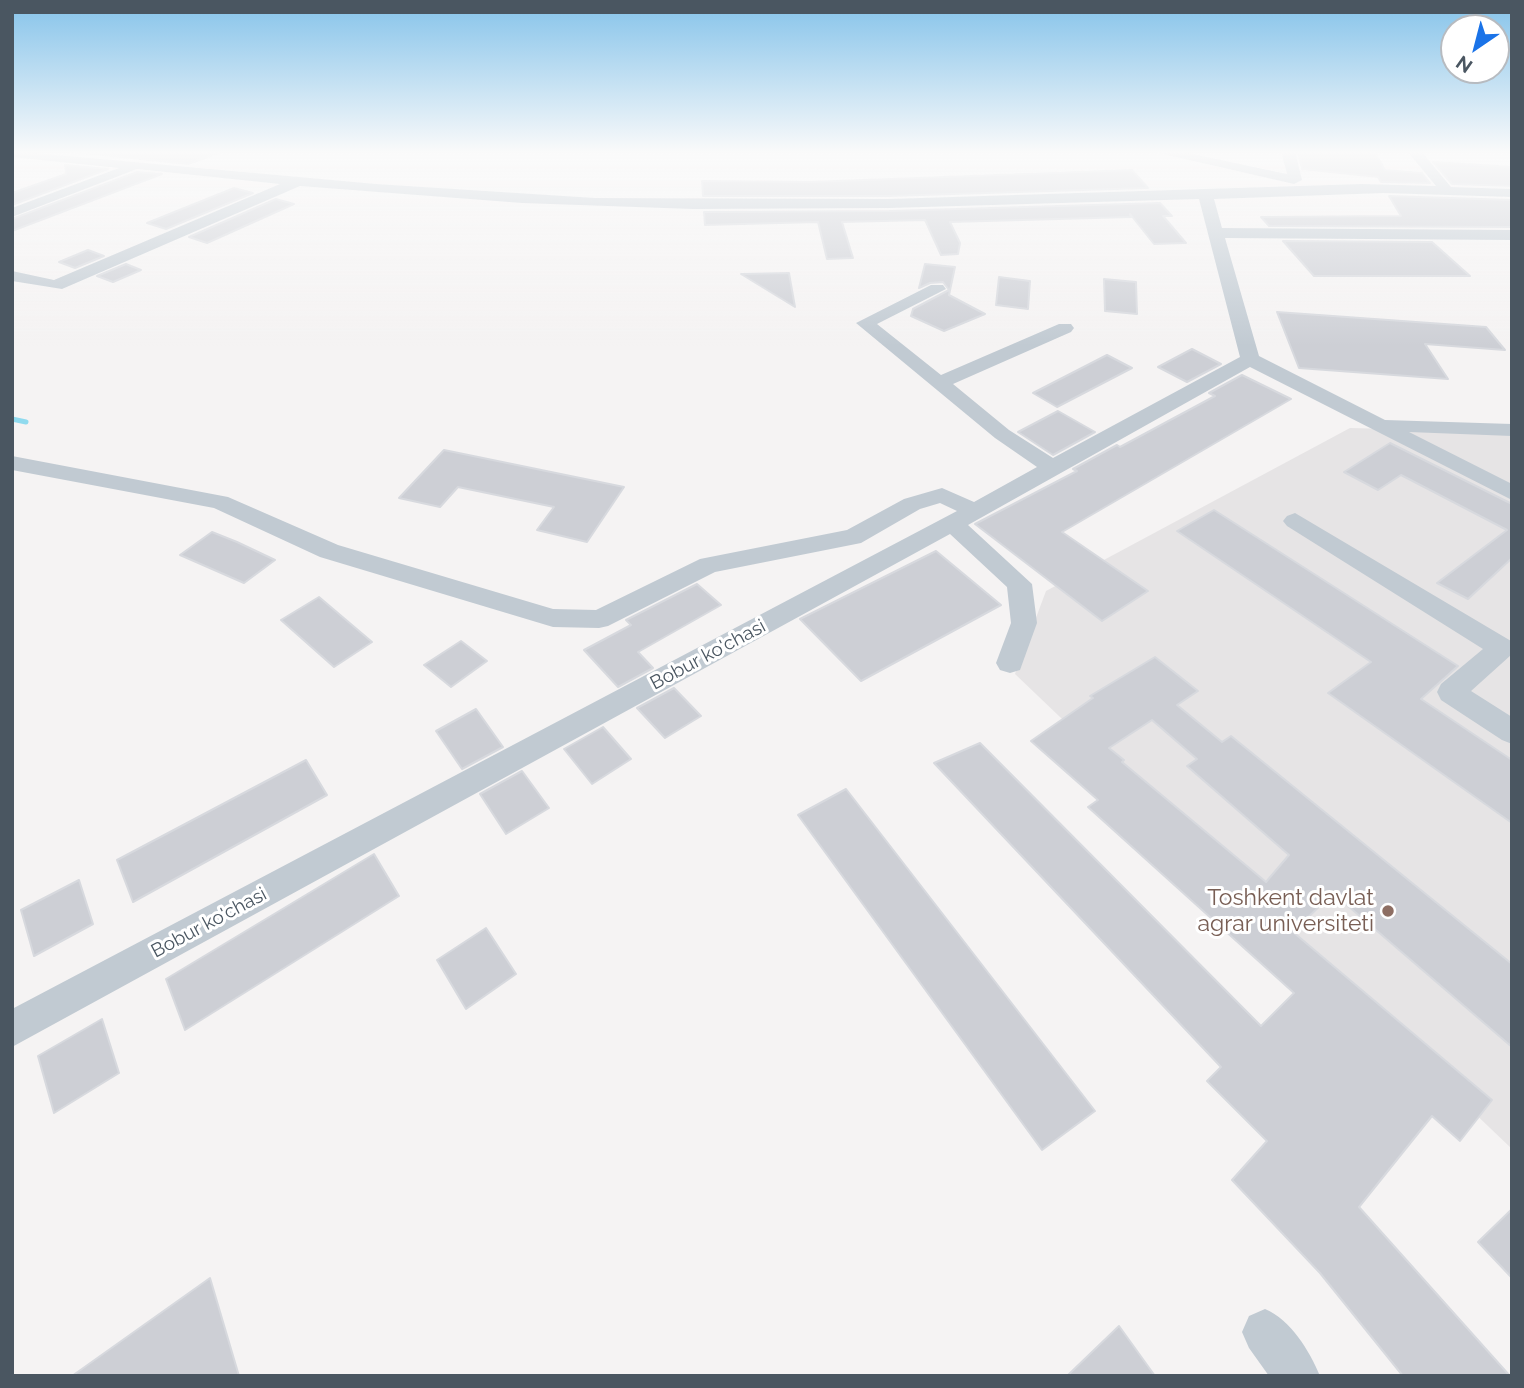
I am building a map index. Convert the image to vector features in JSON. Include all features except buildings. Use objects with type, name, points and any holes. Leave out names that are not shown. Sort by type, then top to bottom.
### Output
[{"type":"street","points":[[12,276],[56,285],[218,216]]},
{"type":"street","points":[[1212,216],[1250,359],[1512,493]]},
{"type":"street","points":[[1217,233],[1512,235]]},
{"type":"street","points":[[937,289],[866,323],[870,329],[942,382],[1002,434],[1053,468]]},
{"type":"street","points":[[942,382],[1065,328]]},
{"type":"street","name":"Bobur ko'chasi","points":[[12,1029],[963,517],[1250,359]]},
{"type":"street","points":[[1381,425],[1512,430]]},
{"type":"street","points":[[12,463],[220,502],[330,551],[553,618],[599,619],[709,565],[853,537],[912,504],[942,495],[1019,584],[1024,623],[1010,663]]},
{"type":"street","points":[[1295,521],[1507,643],[1451,692],[1512,732]]},
{"type":"street","points":[[1265,1332],[1297,1376]]},
{"type":"shaded area","name":"Toshkent davlat agrar universiteti","points":[[1350,428],[1512,432],[1512,1149],[1015,674],[1046,591]]},
{"type":"waterway","points":[[12,419],[26,422]]},
{"type":"place","name":"Toshkent davlat agrar universiteti","points":[[1388,911]]}]
